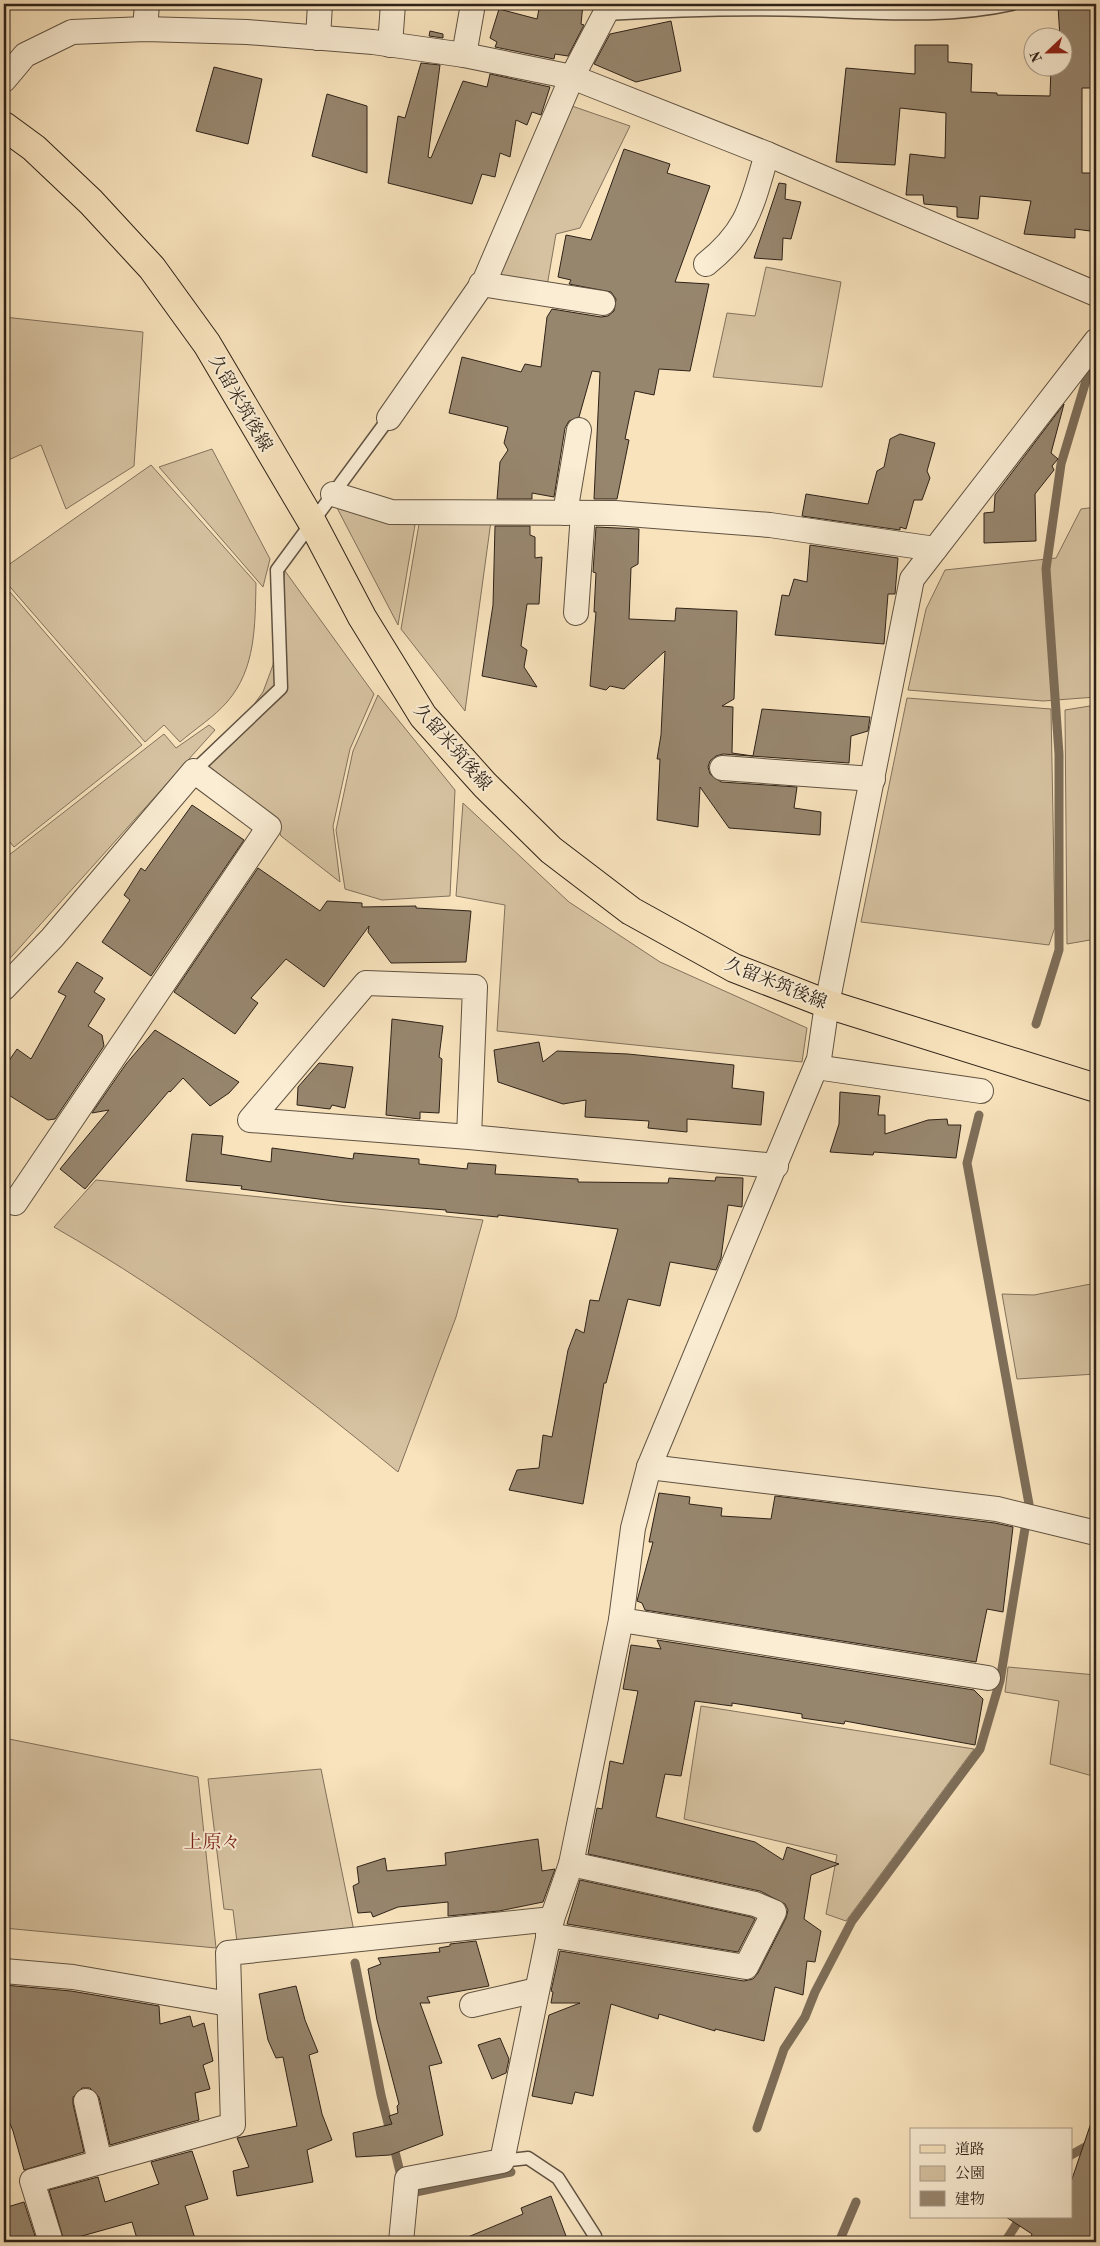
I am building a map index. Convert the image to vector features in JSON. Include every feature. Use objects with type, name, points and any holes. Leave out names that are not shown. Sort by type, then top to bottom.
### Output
[{"type":"main road","name":"久留米筑後線","points":[[4,126],[34,148],[91,202],[152,268],[207,344],[312,522],[362,617],[423,716],[485,785],[551,850],[640,916],[734,968],[827,1004],[1096,1088]]},
{"type":"street","points":[[145,29],[147,4]]},
{"type":"street","points":[[318,38],[320,4]]},
{"type":"street","points":[[390,45],[393,4]]},
{"type":"street","points":[[464,55],[473,4]]},
{"type":"street","points":[[389,418],[482,284],[572,77],[605,14]]},
{"type":"street","points":[[4,80],[25,55],[72,32],[145,29],[247,32],[390,45],[464,55],[572,77],[767,154],[1096,294]]},
{"type":"street","points":[[706,264],[727,248],[741,229],[752,203],[767,154]]},
{"type":"street","points":[[482,284],[603,304]]},
{"type":"street","points":[[401,2242],[407,2179],[502,2161],[550,1927],[571,1864],[621,1620],[633,1528],[649,1467],[819,1059],[827,1004],[874,779],[912,579],[1096,341]]},
{"type":"street","points":[[576,613],[574,513],[579,430]]},
{"type":"street","points":[[333,494],[391,512],[615,513],[770,525],[935,549]]},
{"type":"street","points":[[722,768],[874,779]]},
{"type":"street","points":[[4,988],[52,938],[194,771],[269,827],[15,1203]]},
{"type":"street","points":[[469,1137],[474,988],[366,983],[250,1120],[459,1136],[469,1137],[776,1166]]},
{"type":"street","points":[[816,1067],[981,1091]]},
{"type":"street","points":[[649,1467],[997,1509],[1096,1533]]},
{"type":"street","points":[[621,1620],[988,1678]]},
{"type":"street","points":[[51,2242],[32,2181],[233,2125],[228,1953],[550,1927],[746,1967],[774,1912],[755,1904],[571,1864]]},
{"type":"street","points":[[4,1971],[73,1977],[229,2004]]},
{"type":"street","points":[[472,2005],[537,1990]]},
{"type":"street","points":[[86,2101],[100,2162]]},
{"type":"lane","points":[[605,14],[657,11],[801,10],[918,13],[994,8],[1012,4]]},
{"type":"lane","points":[[194,771],[281,688],[277,570],[389,418]]},
{"type":"lane","points":[[502,2161],[528,2158],[558,2178],[595,2236]]},
{"type":"green space","points":[[569,105],[630,126],[580,228],[556,234],[547,286],[497,281]]},
{"type":"green space","points":[[766,267],[841,282],[822,387],[713,377],[727,313],[755,316]]},
{"type":"green space","points":[[4,317],[143,332],[134,466],[66,509],[41,445],[4,462]]},
{"type":"green space","points":[[212,449],[270,559],[263,587],[159,467]]},
{"type":"green space","points":[[151,465],[256,583],[252,646],[244,675],[237,689],[227,702],[180,742],[164,725],[145,742],[4,580],[4,568]]},
{"type":"green space","points":[[335,504],[415,525],[398,625]]},
{"type":"green space","points":[[1096,507],[1096,697],[1043,701],[908,690],[926,609],[945,570],[1056,558],[1081,509]]},
{"type":"green space","points":[[491,521],[465,711],[401,629],[419,524]]},
{"type":"green space","points":[[285,571],[374,694],[350,749],[333,826],[340,882],[281,836],[274,817],[209,766],[263,692],[273,665]]},
{"type":"green space","points":[[4,585],[142,745],[14,847],[4,835]]},
{"type":"green space","points":[[378,695],[455,790],[450,896],[382,900],[345,889],[336,830],[353,751]]},
{"type":"green space","points":[[907,698],[1051,709],[1055,927],[1049,945],[861,922]]},
{"type":"green space","points":[[1096,705],[1096,939],[1067,944],[1065,710]]},
{"type":"green space","points":[[209,725],[215,730],[4,965],[4,859],[164,734],[176,748]]},
{"type":"green space","points":[[463,803],[569,902],[660,962],[807,1028],[802,1062],[497,1031],[505,905],[456,896]]},
{"type":"green space","points":[[96,1180],[483,1220],[456,1317],[398,1472],[231,1342],[145,1283],[54,1227]]},
{"type":"green space","points":[[1096,1283],[1096,1374],[1017,1379],[1002,1294],[1034,1295]]},
{"type":"green space","points":[[1008,1667],[1096,1675],[1096,1777],[1050,1764],[1059,1701],[1005,1692]]},
{"type":"green space","points":[[701,1706],[974,1749],[846,1921],[826,1914],[837,1855],[684,1819]]},
{"type":"green space","points":[[4,1738],[198,1777],[216,1948],[4,1928]]},
{"type":"green space","points":[[321,1769],[354,1931],[237,1942],[233,1910],[224,1909],[208,1779]]},
{"type":"building","points":[[540,4],[583,4],[581,24],[584,25],[568,56],[555,54],[554,59],[495,47],[497,42],[490,38],[499,9],[537,19]]},
{"type":"building","points":[[1096,5],[1096,88],[1082,88],[1082,173],[1096,173],[1096,197],[1093,197],[1090,231],[1075,229],[1075,238],[1024,234],[1031,201],[980,196],[978,219],[957,217],[957,207],[924,204],[923,195],[906,195],[910,154],[945,158],[946,113],[900,108],[895,165],[836,162],[846,68],[915,74],[915,45],[948,45],[948,62],[972,64],[971,92],[997,93],[997,95],[1050,96],[1051,78],[1072,78],[1072,28],[1059,28],[1058,6]]},
{"type":"building","points":[[671,21],[681,71],[636,82],[594,64],[610,34]]},
{"type":"building","points":[[430,31],[443,34],[443,38],[429,36]]},
{"type":"building","points":[[421,63],[440,65],[428,157],[431,158],[463,81],[487,87],[490,74],[550,87],[541,115],[532,112],[527,125],[516,120],[510,157],[500,153],[495,177],[482,174],[472,204],[388,183],[398,116],[405,118]]},
{"type":"building","points":[[214,67],[262,79],[248,144],[196,131]]},
{"type":"building","points":[[327,94],[367,106],[367,173],[312,156]]},
{"type":"building","points":[[624,149],[670,164],[667,173],[710,186],[675,282],[709,284],[690,371],[659,369],[654,395],[635,391],[625,439],[629,440],[617,499],[594,499],[600,372],[592,371],[579,417],[569,421],[565,428],[554,497],[532,493],[532,499],[497,499],[500,462],[508,450],[504,443],[508,427],[449,413],[462,357],[521,372],[525,364],[541,367],[547,317],[552,309],[601,317],[608,316],[614,311],[616,299],[611,292],[569,284],[571,280],[558,277],[566,235],[591,240]]},
{"type":"building","points":[[779,183],[786,184],[785,199],[801,202],[791,239],[783,238],[782,260],[754,258]]},
{"type":"building","points":[[1064,404],[1051,453],[1058,459],[1052,466],[1054,470],[1035,494],[1036,541],[984,543],[984,513],[994,512],[995,495]]},
{"type":"building","points":[[900,434],[935,443],[927,471],[930,478],[922,500],[914,500],[906,529],[900,527],[900,530],[802,516],[806,494],[868,504],[877,471],[884,467],[890,439]]},
{"type":"building","points":[[495,526],[530,526],[530,535],[535,537],[535,558],[542,557],[539,604],[527,604],[521,646],[527,650],[524,667],[537,687],[482,676],[493,605]]},
{"type":"building","points":[[596,527],[639,529],[638,564],[631,568],[629,619],[675,621],[676,608],[737,611],[734,699],[722,706],[733,707],[732,753],[753,756],[762,709],[870,717],[868,731],[851,736],[849,763],[723,754],[716,756],[710,761],[708,767],[710,774],[721,782],[797,787],[794,808],[821,812],[820,835],[729,828],[700,787],[698,827],[657,820],[660,759],[657,759],[661,735],[665,651],[624,689],[610,686],[606,690],[590,686],[596,612],[594,612],[596,573],[593,572]]},
{"type":"building","points":[[810,545],[898,558],[895,594],[888,594],[884,644],[775,635],[782,595],[789,596],[794,579],[807,582]]},
{"type":"building","points":[[192,805],[244,840],[151,976],[102,942],[130,900],[124,895],[141,868],[145,871]]},
{"type":"building","points":[[258,868],[320,911],[327,901],[362,903],[362,907],[416,906],[416,908],[471,911],[466,962],[391,963],[368,932],[369,926],[324,987],[286,959],[251,998],[258,1003],[235,1034],[174,992]]},
{"type":"building","points":[[77,962],[103,978],[94,992],[105,999],[88,1026],[102,1035],[104,1046],[55,1119],[48,1120],[4,1092],[4,1068],[17,1049],[31,1059],[66,996],[58,992]]},
{"type":"building","points":[[392,1019],[443,1026],[439,1057],[442,1059],[439,1113],[420,1112],[420,1119],[386,1115]]},
{"type":"building","points":[[155,1030],[239,1082],[229,1093],[210,1106],[183,1078],[169,1091],[85,1189],[60,1169],[109,1110],[92,1113],[126,1064]]},
{"type":"building","points":[[539,1042],[543,1062],[557,1051],[628,1054],[734,1065],[732,1088],[764,1092],[761,1125],[687,1119],[687,1132],[648,1128],[649,1121],[585,1117],[586,1100],[563,1104],[498,1082],[494,1050]]},
{"type":"building","points":[[319,1063],[353,1067],[345,1108],[332,1105],[330,1109],[297,1105],[298,1087]]},
{"type":"building","points":[[840,1092],[880,1096],[878,1115],[885,1115],[885,1134],[928,1120],[947,1119],[948,1125],[961,1125],[956,1158],[874,1152],[873,1155],[830,1152],[839,1124]]},
{"type":"building","points":[[192,1134],[223,1136],[221,1154],[271,1162],[272,1148],[353,1159],[354,1153],[419,1159],[419,1164],[467,1169],[468,1163],[496,1165],[495,1174],[578,1179],[578,1182],[668,1183],[669,1178],[715,1181],[716,1177],[743,1178],[742,1207],[728,1205],[721,1258],[716,1270],[670,1262],[660,1306],[628,1299],[606,1383],[604,1383],[583,1504],[509,1490],[517,1470],[539,1468],[543,1435],[552,1437],[568,1350],[576,1329],[584,1333],[590,1300],[599,1301],[618,1229],[498,1215],[498,1217],[446,1212],[446,1210],[342,1202],[241,1189],[242,1186],[186,1181]]},
{"type":"building","points":[[659,1493],[690,1497],[689,1504],[722,1508],[721,1516],[771,1519],[775,1496],[995,1523],[1013,1527],[1003,1612],[987,1609],[976,1662],[645,1610],[642,1603],[637,1601],[653,1542],[649,1542]]},
{"type":"building","points":[[657,1640],[974,1690],[983,1699],[975,1745],[845,1721],[844,1724],[802,1718],[802,1714],[732,1703],[732,1706],[695,1701],[681,1776],[665,1774],[656,1817],[755,1842],[783,1860],[787,1847],[839,1864],[811,1875],[804,1919],[821,1931],[815,1962],[807,1961],[803,1995],[775,1987],[764,2041],[715,2029],[715,2031],[659,2014],[658,2019],[611,2004],[593,2096],[575,2092],[572,2104],[532,2096],[549,2015],[580,2003],[551,2003],[553,1992],[551,1991],[560,1951],[744,1981],[753,1979],[758,1973],[786,1918],[788,1910],[785,1904],[760,1891],[588,1854],[597,1808],[602,1809],[610,1761],[623,1764],[638,1691],[623,1689],[631,1645],[661,1649]]},
{"type":"building","points":[[538,1839],[542,1871],[555,1869],[543,1902],[499,1911],[448,1916],[448,1902],[398,1907],[373,1917],[371,1912],[358,1913],[353,1886],[359,1883],[357,1867],[385,1858],[387,1871],[446,1865],[445,1853]]},
{"type":"building","points":[[580,1880],[755,1919],[738,1952],[567,1924]]},
{"type":"building","points":[[476,1941],[489,1986],[427,1997],[430,2003],[420,2003],[442,2063],[429,2066],[443,2135],[390,2155],[356,2157],[353,2133],[392,2124],[389,2116],[398,2113],[397,2106],[399,2104],[377,2020],[368,1969],[381,1964],[378,1958],[440,1952],[439,1948],[450,1946],[450,1944]]},
{"type":"building","points":[[4,1985],[71,1991],[159,2006],[160,2024],[190,2016],[193,2027],[204,2023],[213,2061],[203,2065],[210,2089],[195,2093],[199,2120],[110,2145],[99,2097],[90,2088],[82,2088],[73,2097],[73,2104],[84,2152],[24,2170],[13,2131],[4,2109]]},
{"type":"building","points":[[296,1986],[305,2020],[318,2052],[309,2055],[322,2114],[332,2140],[307,2150],[313,2182],[237,2196],[233,2171],[249,2167],[237,2138],[297,2126],[283,2057],[276,2058],[268,2040],[259,1994]]},
{"type":"building","points":[[500,2038],[509,2059],[506,2073],[492,2079],[478,2045]]},
{"type":"building","points":[[1092,2120],[1096,2121],[1096,2242],[1029,2242],[1032,2234],[1008,2218],[1072,2218],[1072,2179]]},
{"type":"building","points":[[192,2151],[208,2199],[185,2206],[196,2242],[138,2242],[132,2222],[64,2241],[49,2190],[98,2177],[105,2202],[159,2184],[151,2162]]},
{"type":"building","points":[[551,2196],[566,2236],[554,2242],[456,2242],[523,2214],[521,2208]]},
{"type":"building","points":[[24,2202],[37,2242],[4,2242],[4,2208]]},
{"type":"waterway","points":[[1036,1024],[1059,950],[1059,754],[1046,569],[1061,464],[1088,374],[1096,369]]},
{"type":"waterway","points":[[757,2128],[784,2049],[805,2017],[815,1992],[852,1921],[980,1749],[1000,1681],[1029,1504],[967,1163],[979,1115]]},
{"type":"waterway","points":[[355,1963],[381,2095],[400,2172],[404,2180]]},
{"type":"waterway","points":[[1072,2154],[1096,2141]]},
{"type":"waterway","points":[[411,2198],[411,2193],[511,2172]]},
{"type":"waterway","points":[[839,2242],[856,2202]]},
{"type":"waterway","points":[[1005,2242],[1020,2218]]},
{"type":"district","name":"上原々","points":[[212,1841]]}]
